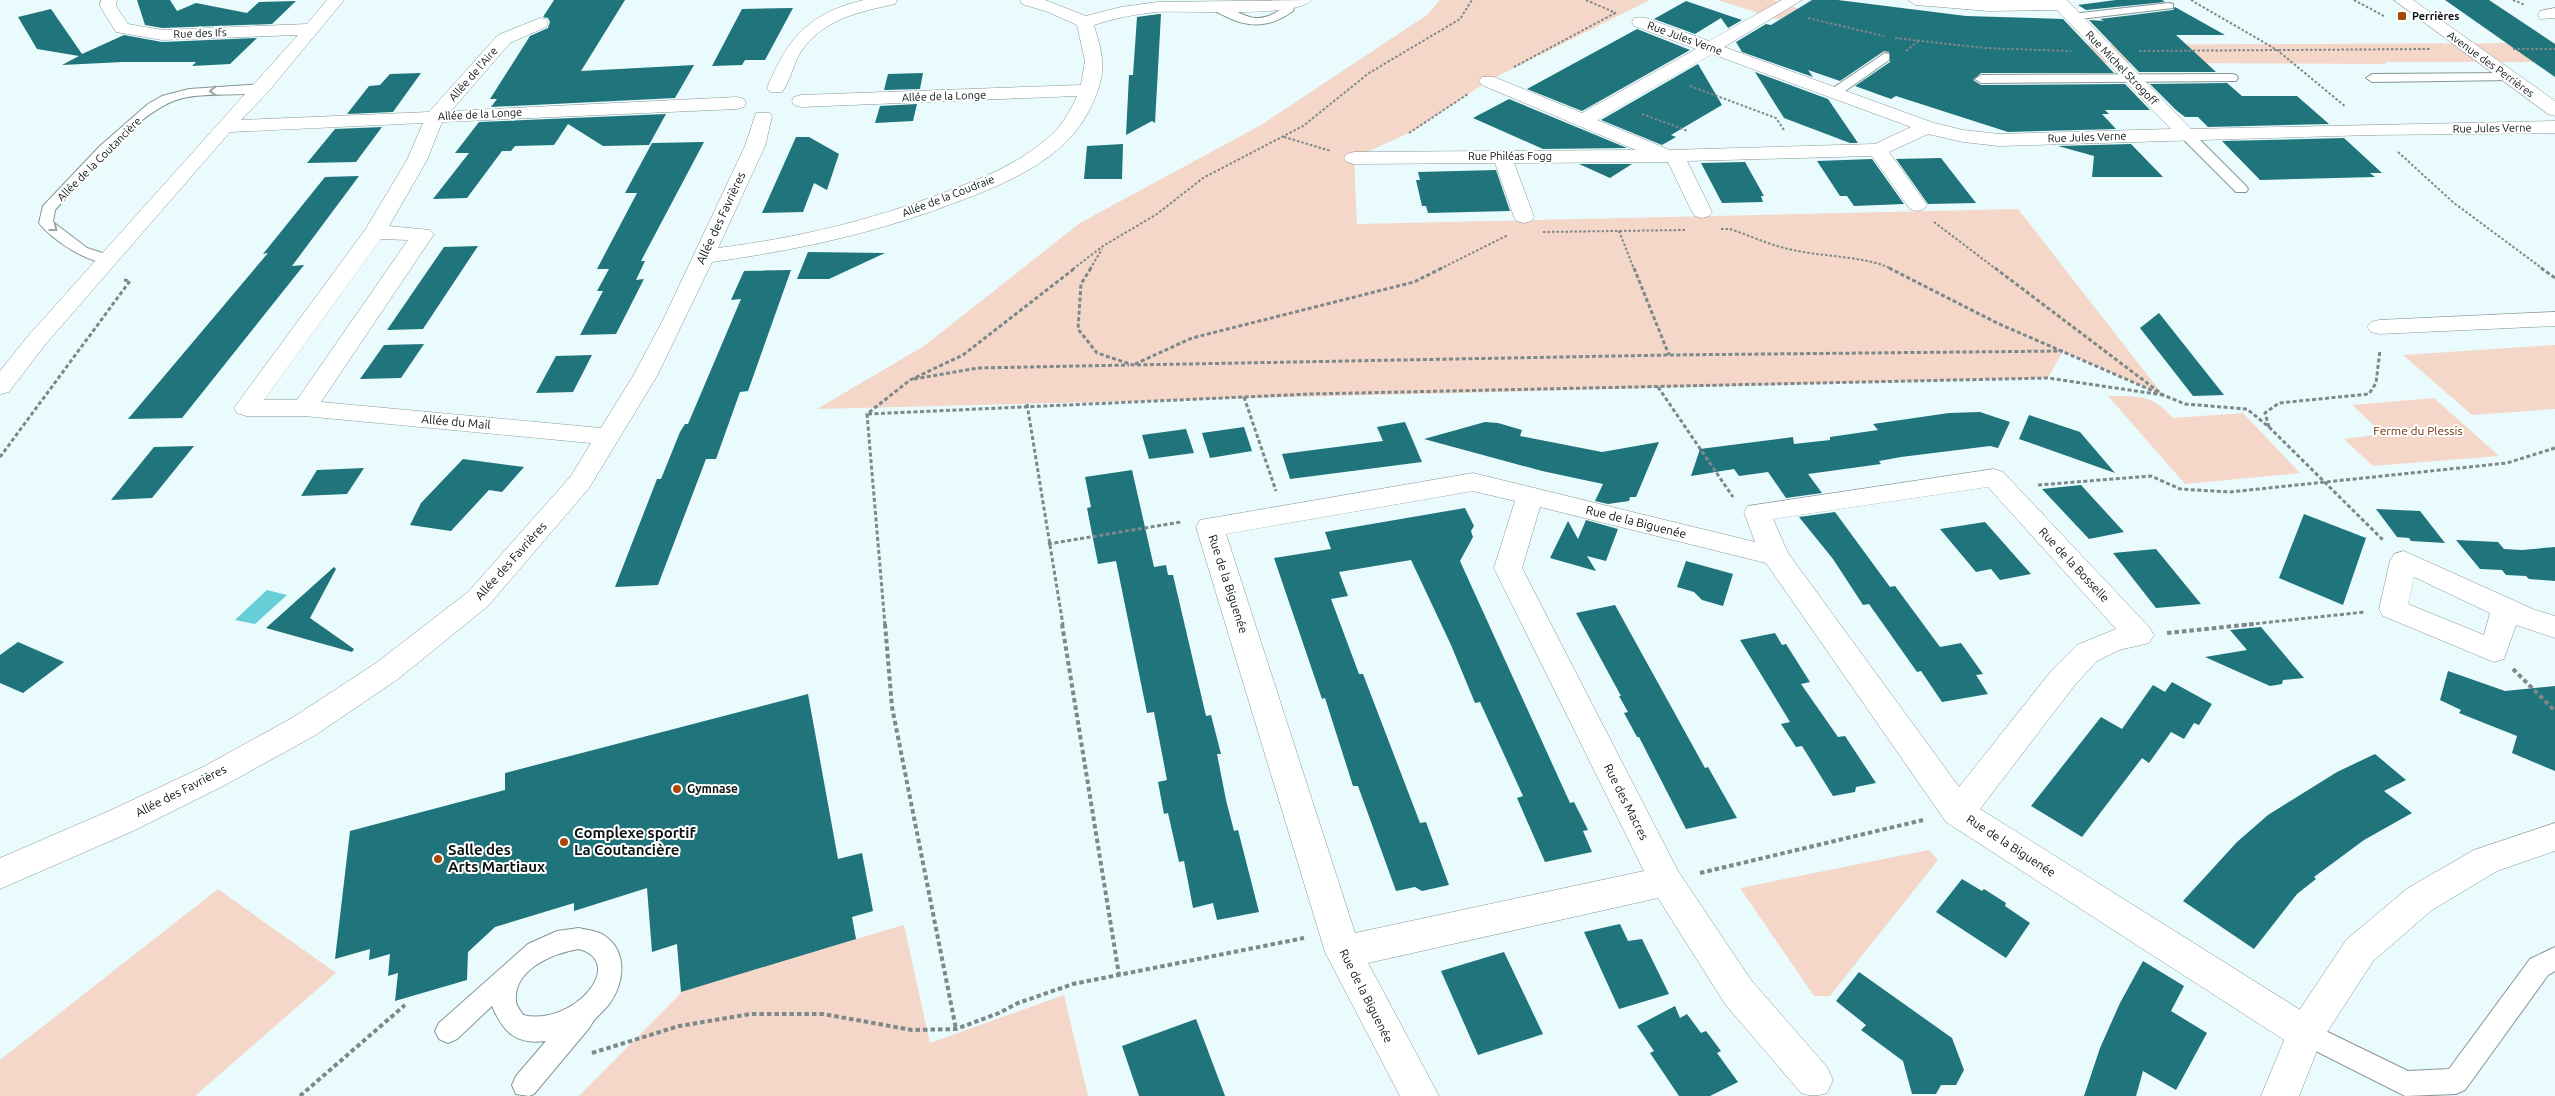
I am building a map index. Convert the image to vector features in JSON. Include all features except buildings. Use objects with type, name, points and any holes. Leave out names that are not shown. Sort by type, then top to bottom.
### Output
[{"type":"street","name":"Rue des Ifs","points":[[109,0],[108,6],[122,28],[162,35],[312,29]]},
{"type":"street","points":[[0,387],[36,340],[224,127],[262,88],[336,0]]},
{"type":"street","points":[[776,88],[792,52],[807,33],[827,17],[866,4],[889,0]]},
{"type":"street","points":[[1028,0],[1054,8],[1085,22],[1110,12],[1142,8],[1296,2]]},
{"type":"street","points":[[1916,0],[1989,6],[2064,7]]},
{"type":"street","name":"Avenue des Perrières","points":[[2402,0],[2555,110]]},
{"type":"street","points":[[1582,121],[1787,4]]},
{"type":"street","name":"Rue Michel Strogoff","points":[[2064,7],[2186,134]]},
{"type":"street","name":"Allée de la Coudraie","points":[[702,257],[807,241],[874,223],[987,184],[1029,160],[1063,134],[1078,113],[1093,73],[1091,44],[1085,22]]},
{"type":"street","name":"Rue Jules Verne","points":[[1640,22],[1953,135],[1999,140],[2186,134],[2555,127]]},
{"type":"street","name":"Allée de l'Aire","points":[[435,117],[504,39],[540,23]]},
{"type":"street","name":"Rue Philéas Fogg","points":[[1488,81],[1671,156]]},
{"type":"street","points":[[776,88],[793,90],[801,97],[801,101],[798,106],[775,115],[745,115],[740,112],[737,103],[747,94],[776,88]]},
{"type":"street","name":"Allée de la Longe","points":[[801,101],[1087,90]]},
{"type":"street","name":"Allée de la Longe","points":[[224,127],[737,103]]},
{"type":"street","name":"Allée des Favrières","points":[[0,874],[121,821],[214,776],[303,728],[387,671],[478,599],[580,482],[608,437],[649,368],[754,146],[775,115]]},
{"type":"street","name":"Allée du Mail","points":[[435,117],[417,160],[376,232],[246,408],[304,408],[608,437]]},
{"type":"street","name":"Rue Philéas Fogg","points":[[1354,158],[1671,156],[1800,154],[1878,150],[1927,127]]},
{"type":"street","points":[[1878,150],[1916,205]]},
{"type":"street","points":[[1502,156],[1518,225]]},
{"type":"street","points":[[1671,156],[1702,212]]},
{"type":"street","points":[[304,408],[423,234],[376,232]]},
{"type":"street","points":[[2379,327],[2555,319]]},
{"type":"street","name":"Rue de la Bosselle","points":[[1757,512],[1994,478],[2139,636]]},
{"type":"street","name":"Rue de la Biguenée","points":[[1420,1096],[1340,942],[1210,527],[1473,482],[1776,556]]},
{"type":"street","name":"Rue des Macres","points":[[1530,496],[1508,568],[1666,881],[1738,992],[1814,1080]]},
{"type":"street","name":"Rue de la Biguenée","points":[[1757,512],[1776,556],[1958,812],[2304,1033]]},
{"type":"street","points":[[2506,608],[2494,651],[2393,609],[2404,561],[2506,608],[2555,627]]},
{"type":"street","points":[[1958,812],[2063,678],[2087,653],[2112,641],[2139,636]]},
{"type":"street","points":[[2280,1096],[2304,1033],[2360,950],[2420,899],[2486,860],[2555,837]]},
{"type":"street","points":[[1340,942],[1666,881]]},
{"type":"lane","points":[[2064,7],[2169,6]]},
{"type":"lane","points":[[1834,93],[1885,57]]},
{"type":"lane","points":[[2372,78],[2508,77]]},
{"type":"lane","points":[[1981,79],[2232,78]]},
{"type":"lane","name":"Allée de la Coutancière","points":[[101,267],[46,223],[48,209],[138,118],[166,99],[202,91],[262,88]]},
{"type":"lane","points":[[2186,134],[2241,189]]},
{"type":"lane","points":[[448,1032],[522,962],[534,952],[560,940],[573,938],[596,944],[604,950],[610,967],[606,986],[592,1006],[570,1022],[545,1029],[518,1024],[507,1015],[503,996],[506,984],[522,962]]},
{"type":"lane","points":[[2304,1033],[2406,1084],[2456,1081],[2539,967],[2555,958]]},
{"type":"lane","points":[[526,1085],[599,996]]},
{"type":"path","points":[[867,414],[910,380],[963,355],[1104,246],[1156,214],[1203,178],[1303,126],[1369,73],[1460,19],[1472,0]]},
{"type":"path","points":[[1586,0],[1616,13]]},
{"type":"path","points":[[2354,0],[2386,17]]},
{"type":"path","points":[[1787,4],[1839,27],[1934,44],[2026,51],[2435,49]]},
{"type":"path","points":[[1661,75],[1776,118],[1800,154]]},
{"type":"path","points":[[1614,103],[1713,141],[1722,155]]},
{"type":"path","points":[[1284,136],[1354,158]]},
{"type":"path","points":[[1916,205],[1924,214],[2163,395]]},
{"type":"path","points":[[1702,212],[1730,229],[1792,250],[1834,258],[1878,262],[1997,323],[2184,404],[2247,409],[2269,427],[2323,483],[2404,561]]},
{"type":"path","points":[[1104,246],[1081,284],[1078,329],[1097,353],[1133,365],[1192,338],[1414,282],[1518,225]]},
{"type":"path","points":[[1712,230],[1730,229]]},
{"type":"path","points":[[1541,232],[1693,230]]},
{"type":"path","points":[[1619,231],[1668,355]]},
{"type":"path","points":[[0,457],[130,281],[101,267]]},
{"type":"path","points":[[2269,427],[2265,413],[2279,403],[2369,394],[2376,383],[2380,354],[2379,327]]},
{"type":"path","points":[[910,380],[978,368],[1668,355],[2063,351]]},
{"type":"path","points":[[867,414],[1027,404],[1244,397],[2048,378],[2163,395]]},
{"type":"path","points":[[1658,387],[1736,500],[1757,512]]},
{"type":"path","points":[[1244,397],[1284,515]]},
{"type":"path","points":[[1027,404],[1048,544],[1119,975]]},
{"type":"path","points":[[867,414],[892,707],[956,1029]]},
{"type":"path","points":[[2003,488],[2151,476],[2180,489],[2230,492],[2507,463],[2555,448]]},
{"type":"path","points":[[1048,544],[1196,520],[1210,527]]},
{"type":"path","points":[[2139,636],[2393,609]]},
{"type":"path","points":[[2494,651],[2555,711]]},
{"type":"path","points":[[1666,881],[1958,812]]},
{"type":"path","points":[[584,1055],[679,1026],[751,1014],[823,1014],[912,1030],[931,1032],[956,1029],[999,1014],[1018,1003],[1064,988],[1119,975],[1340,942]]},
{"type":"path","points":[[300,1096],[405,1005]]},
{"type":"green space","points":[[1440,0],[1650,0],[1488,81],[1413,131],[1354,158],[1357,224],[2018,209],[2163,395],[2063,351],[2048,378],[817,409],[924,346],[1080,223],[1261,125],[1427,15]]},
{"type":"green space","points":[[1718,0],[1773,0],[1824,17],[2013,45],[2555,43],[2555,62],[2385,62],[2387,64],[1946,62],[1939,71]]},
{"type":"green space","points":[[2555,345],[2555,409],[2472,415],[2403,355]]},
{"type":"green space","points":[[2108,396],[2128,396],[2151,400],[2173,418],[2243,413],[2300,473],[2185,484]]},
{"type":"green space","name":"Ferme du Plessis","points":[[2434,398],[2499,456],[2373,466],[2344,439],[2383,434],[2352,405]]},
{"type":"green space","points":[[1929,850],[1938,860],[1830,996],[1814,996],[1740,888]]},
{"type":"green space","points":[[842,858],[856,939],[904,925],[930,1043],[1064,995],[1088,1096],[579,1096],[681,993],[677,944]]},
{"type":"green space","points":[[218,889],[336,973],[195,1096],[0,1096],[0,1060]]},
{"type":"water","points":[[267,590],[287,595],[255,624],[235,620]]},
{"type":"place","name":"Perrières","points":[[2402,16]]},
{"type":"place","name":"Gymnase","points":[[677,789]]},
{"type":"place","name":"Complexe sportif La Coutancière","points":[[564,842]]},
{"type":"place","name":"Salle des Arts Martiaux","points":[[438,859]]}]
